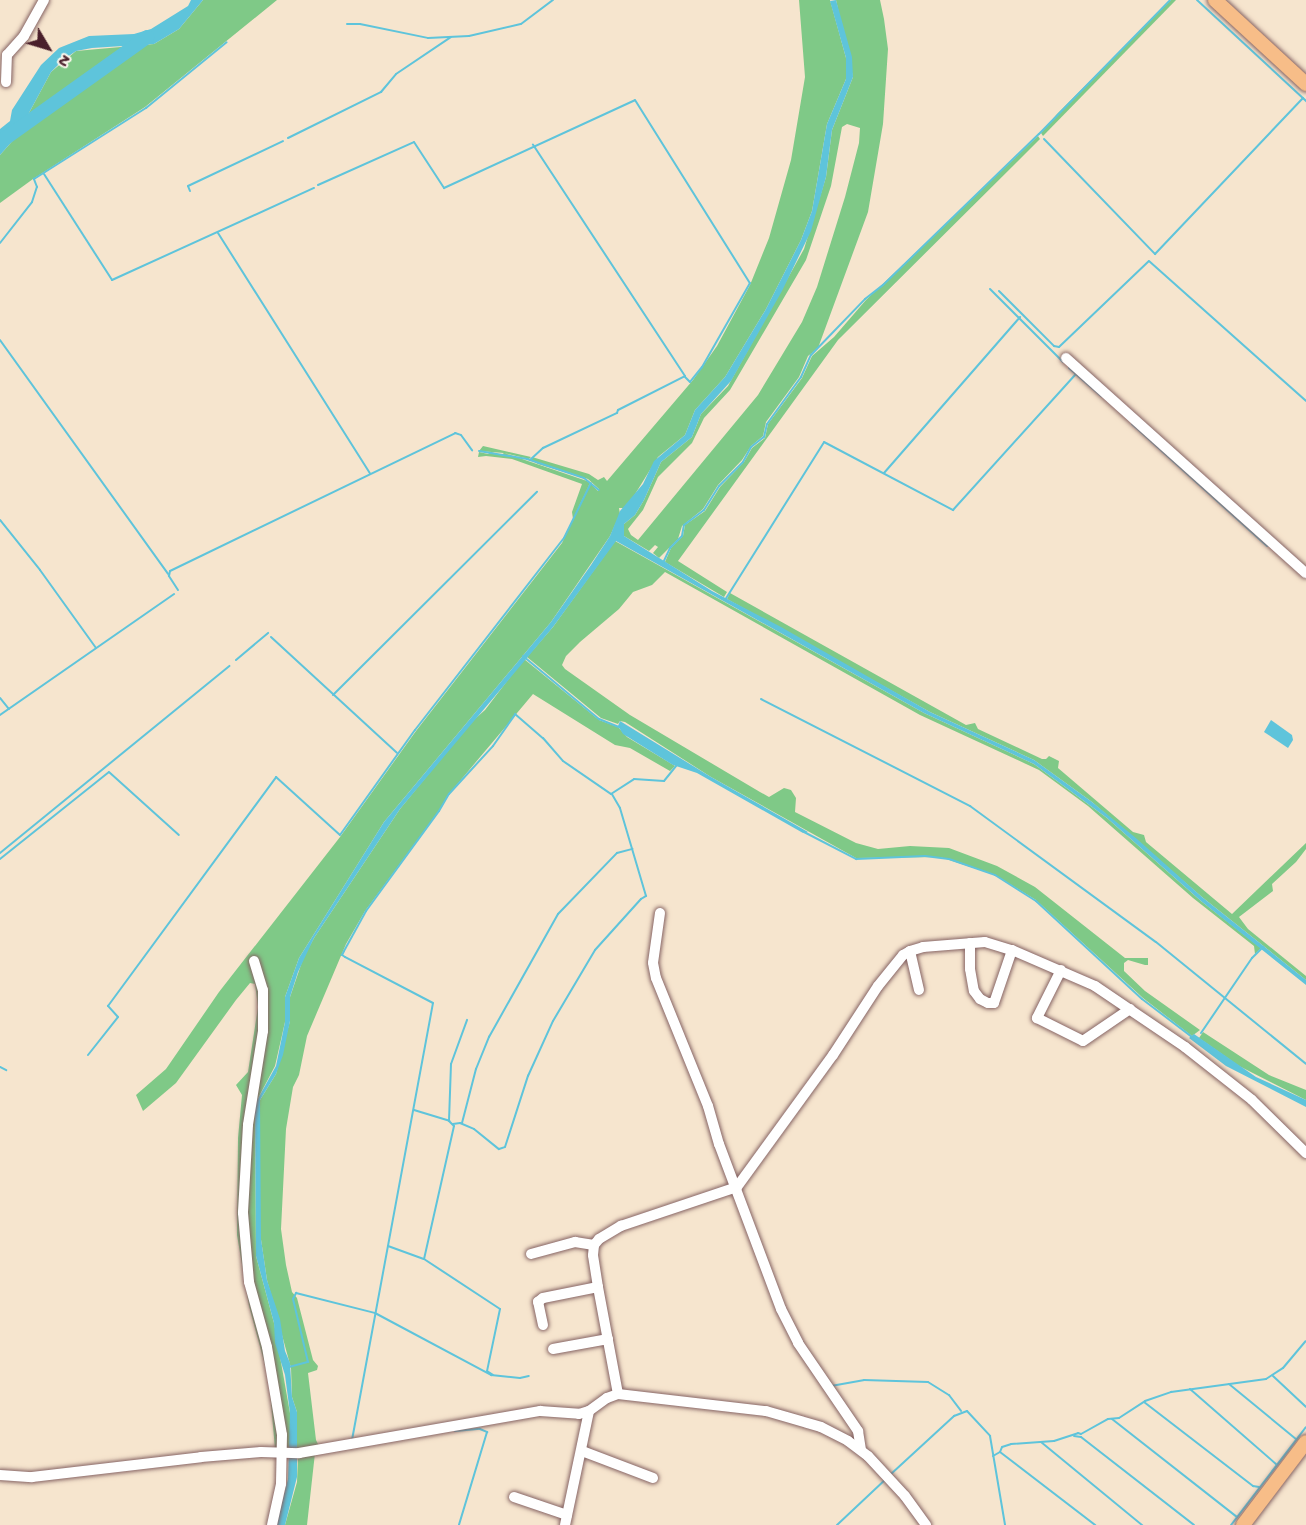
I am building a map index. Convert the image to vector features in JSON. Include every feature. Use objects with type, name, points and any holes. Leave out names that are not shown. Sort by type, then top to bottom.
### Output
[{"type":"main road","points":[[1215,0],[1306,84]]},
{"type":"main road","points":[[1243,1525],[1306,1442]]},
{"type":"street","points":[[6,82],[7,55],[24,36],[44,0]]},
{"type":"street","points":[[1066,358],[1306,573]]},
{"type":"street","points":[[660,913],[652,969],[708,1106],[786,1319],[798,1343],[858,1431],[862,1442],[861,1450]]},
{"type":"street","points":[[618,1394],[598,1287],[593,1255],[594,1245],[599,1239],[621,1226],[737,1187],[833,1055],[878,986],[903,955],[910,951],[924,947],[985,942],[1012,950],[1095,986],[1185,1047],[1252,1100],[1306,1153]]},
{"type":"street","points":[[970,943],[970,969],[974,991],[980,999],[988,1003],[994,1003],[1012,950]]},
{"type":"street","points":[[910,951],[919,990]]},
{"type":"street","points":[[255,961],[263,990],[263,1031],[248,1125],[243,1213],[249,1282],[267,1347],[290,1454],[272,1525]]},
{"type":"street","points":[[1061,970],[1037,1018],[1083,1041],[1130,1009]]},
{"type":"street","points":[[531,1254],[574,1242],[594,1245]]},
{"type":"street","points":[[543,1325],[538,1302],[543,1298],[598,1287]]},
{"type":"street","points":[[553,1349],[608,1339]]},
{"type":"street","points":[[0,1475],[32,1477],[201,1457],[261,1452],[290,1454],[540,1411],[579,1414],[589,1412],[607,1398],[618,1394],[766,1411],[821,1428],[861,1450],[888,1478],[926,1525]]},
{"type":"street","points":[[514,1497],[566,1520],[589,1412]]},
{"type":"street","points":[[582,1451],[653,1478]]},
{"type":"green space","points":[[203,0],[277,0],[145,107],[0,203],[0,155],[16,137],[51,72],[76,51],[154,44],[179,29]]},
{"type":"green space","points":[[799,0],[830,0],[846,58],[846,79],[827,124],[812,211],[801,240],[766,309],[725,377],[695,410],[685,435],[658,457],[632,499],[624,508],[619,508],[620,514],[610,536],[551,622],[384,822],[299,958],[285,997],[285,1022],[275,1066],[255,1104],[256,1256],[274,1323],[290,1413],[290,1451],[275,1449],[269,1380],[249,1306],[237,1235],[238,1138],[242,1095],[236,1085],[248,1072],[258,1007],[255,984],[250,983],[236,1000],[176,1083],[143,1111],[136,1095],[166,1069],[219,992],[340,837],[416,731],[562,543],[588,487],[591,484],[598,491],[599,489],[588,479],[538,464],[531,460],[532,457],[589,474],[598,480],[604,477],[607,481],[693,380],[717,346],[750,285],[769,238],[791,160],[805,77]]},
{"type":"green space","points":[[836,0],[880,0],[888,49],[883,124],[868,212],[818,348],[808,356],[799,377],[766,422],[763,436],[751,446],[742,460],[718,485],[703,509],[682,526],[678,539],[659,558],[653,553],[658,547],[655,545],[649,551],[624,536],[624,524],[635,515],[644,500],[661,462],[692,437],[701,414],[728,386],[804,249],[826,177],[832,130],[853,77]],"holes":[[[847,124],[860,128],[859,143],[845,197],[817,287],[802,322],[758,395],[638,540],[631,535],[628,529],[643,510],[658,477],[692,443],[704,418],[730,390],[806,260],[831,186],[842,127]]]},
{"type":"green space","points":[[1171,0],[1176,0],[1043,136],[1041,133],[1057,114]]},
{"type":"green space","points":[[1038,136],[1040,139],[838,340],[678,561],[727,592],[724,597],[665,562],[671,548],[683,536],[685,525],[705,511],[720,487],[744,462],[752,448],[765,438],[768,424],[802,378],[812,356],[834,337],[866,300]]},
{"type":"green space","points":[[483,446],[531,457],[529,459],[504,453],[479,451]]},
{"type":"green space","points":[[479,452],[501,455],[504,453],[590,483],[573,519],[572,512],[582,484],[512,459],[478,457]]},
{"type":"green space","points":[[615,541],[924,713],[1034,764],[1107,818],[1201,901],[1261,948],[1255,954],[1254,946],[1193,898],[1088,806],[1039,770],[920,715],[665,572],[652,585],[633,592],[619,609],[580,642],[566,656],[562,665],[565,669],[630,715],[769,797],[784,788],[791,790],[796,798],[795,812],[856,843],[878,849],[910,846],[949,848],[997,866],[1035,887],[1125,958],[1148,958],[1148,965],[1128,960],[1124,963],[1124,971],[1145,991],[1200,1030],[1192,1036],[1143,998],[1036,900],[995,875],[940,857],[856,858],[711,777],[625,722],[620,721],[618,724],[601,718],[527,657],[553,627]]},
{"type":"green space","points":[[730,593],[966,725],[975,723],[978,729],[1042,759],[1049,756],[1059,761],[1058,768],[1133,832],[1144,835],[1146,842],[1232,914],[1306,843],[1306,849],[1296,862],[1272,884],[1273,891],[1239,917],[1248,929],[1306,976],[1306,980],[1202,897],[1092,802],[1034,760],[930,712],[727,599]]},
{"type":"green space","points":[[524,659],[599,720],[618,727],[627,737],[675,766],[670,771],[630,748],[615,745],[533,694],[449,794],[365,911],[346,944],[307,1036],[299,1075],[293,1087],[286,1129],[281,1229],[292,1292],[297,1298],[313,1360],[318,1366],[317,1370],[308,1373],[316,1440],[319,1446],[297,1450],[297,1412],[292,1397],[291,1368],[267,1280],[259,1226],[260,1100],[276,1074],[290,1021],[290,997],[303,959],[314,938],[400,809],[463,732],[485,710]]},
{"type":"green space","points":[[1203,1032],[1269,1075],[1306,1090],[1306,1100],[1239,1066],[1199,1038]]},
{"type":"green space","points":[[315,1453],[307,1525],[285,1525],[297,1482],[298,1456]]},
{"type":"water","points":[[191,0],[203,0],[179,29],[154,44],[92,48],[76,51],[63,60],[51,72],[16,137],[0,155],[0,129],[10,121],[12,110],[41,65],[59,48],[89,36],[134,34],[151,29],[188,6]]},
{"type":"water","points":[[836,0],[852,57],[853,77],[832,130],[826,177],[811,231],[782,291],[731,381],[701,414],[692,437],[661,462],[644,500],[635,515],[624,524],[624,536],[712,591],[781,627],[930,712],[1034,760],[1092,802],[1137,839],[1202,897],[1306,980],[1306,985],[1201,901],[1107,818],[1034,764],[924,713],[616,541],[553,627],[400,809],[314,938],[298,972],[290,997],[290,1021],[283,1055],[276,1074],[260,1100],[261,1239],[267,1280],[280,1319],[285,1351],[290,1363],[292,1397],[297,1412],[297,1477],[285,1525],[276,1525],[288,1479],[290,1413],[285,1375],[275,1343],[274,1323],[256,1256],[255,1104],[276,1066],[285,1022],[285,997],[299,958],[384,822],[551,622],[610,536],[620,511],[643,484],[654,461],[685,435],[695,410],[725,377],[766,309],[801,240],[812,211],[827,124],[846,79],[846,58],[830,1]]},
{"type":"water","points":[[1271,720],[1292,735],[1293,740],[1288,748],[1264,732]]},
{"type":"water","points":[[620,721],[711,777],[808,832],[803,833],[697,773],[673,765],[623,734],[618,726]]},
{"type":"water","points":[[1194,1034],[1256,1077],[1306,1100],[1306,1107],[1226,1066],[1189,1038]]},
{"type":"waterway","points":[[347,24],[360,24],[428,38],[469,36],[521,24],[553,0]]},
{"type":"waterway","points":[[663,563],[670,548],[682,536],[684,525],[704,510],[719,486],[743,462],[751,447],[764,437],[767,424],[801,377],[811,355],[865,299],[883,285],[1039,134],[1170,0]]},
{"type":"waterway","points":[[1197,0],[1306,101]]},
{"type":"waterway","points":[[0,142],[147,37]]},
{"type":"waterway","points":[[288,138],[381,92],[396,74],[451,37]]},
{"type":"waterway","points":[[0,243],[32,202],[37,187],[34,179],[146,108],[227,42]]},
{"type":"waterway","points":[[1044,139],[1155,254],[1303,98]]},
{"type":"waterway","points":[[318,185],[414,142],[444,188],[635,100],[750,283],[702,367],[690,382],[685,377]]},
{"type":"waterway","points":[[190,191],[188,186],[283,141]]},
{"type":"waterway","points":[[530,460],[543,448],[617,413],[618,410],[685,376],[533,145]]},
{"type":"waterway","points":[[44,174],[112,280],[314,188]]},
{"type":"waterway","points":[[218,233],[370,473]]},
{"type":"waterway","points":[[999,291],[1054,346],[1059,347],[1149,261],[1306,401]]},
{"type":"waterway","points":[[990,289],[1063,362]]},
{"type":"waterway","points":[[884,473],[1020,317]]},
{"type":"waterway","points":[[0,340],[168,574]]},
{"type":"waterway","points":[[1069,368],[1101,396]]},
{"type":"waterway","points":[[725,600],[824,442],[953,510],[1076,374]]},
{"type":"waterway","points":[[1132,424],[1267,546]]},
{"type":"waterway","points":[[178,590],[169,576],[170,571],[455,433],[461,435],[472,450]]},
{"type":"waterway","points":[[479,451],[527,459],[584,478],[599,490]]},
{"type":"waterway","points":[[88,1055],[118,1017],[108,1006],[276,777],[340,835],[415,730],[564,538],[591,483]]},
{"type":"waterway","points":[[333,695],[537,492]]},
{"type":"waterway","points":[[0,520],[40,570],[96,648]]},
{"type":"waterway","points":[[0,715],[174,594]]},
{"type":"waterway","points":[[236,660],[268,633]]},
{"type":"waterway","points":[[271,637],[397,753]]},
{"type":"waterway","points":[[523,656],[599,719],[619,727]]},
{"type":"waterway","points":[[0,853],[229,666]]},
{"type":"waterway","points":[[0,698],[9,709]]},
{"type":"waterway","points":[[761,699],[970,806],[1156,942],[1306,1064]]},
{"type":"waterway","points":[[352,1440],[433,1003],[342,955],[366,911],[449,794],[493,746],[515,714],[543,738],[563,761],[611,794],[634,779],[664,781],[677,765]]},
{"type":"waterway","points":[[0,859],[109,772],[179,835]]},
{"type":"waterway","points":[[453,1124],[460,1123],[474,1129],[499,1149],[505,1147],[528,1076],[553,1021],[595,950],[646,896],[620,808],[612,794]]},
{"type":"waterway","points":[[804,832],[856,859],[925,856],[949,859],[995,875],[1036,901],[1142,999],[1192,1037]]},
{"type":"waterway","points":[[462,1123],[476,1069],[489,1037],[558,914],[617,853],[632,849]]},
{"type":"waterway","points":[[1201,1033],[1252,958],[1263,947]]},
{"type":"waterway","points":[[449,1121],[451,1064],[467,1020]]},
{"type":"waterway","points":[[0,1067],[6,1070]]},
{"type":"waterway","points":[[414,1110],[449,1121],[454,1126],[424,1259]]},
{"type":"waterway","points":[[388,1246],[424,1259],[500,1309],[487,1371],[493,1375]]},
{"type":"waterway","points":[[289,1367],[308,1362],[293,1299],[296,1293],[375,1313],[491,1375],[520,1378],[529,1376]]},
{"type":"waterway","points":[[993,1456],[1000,1452],[1002,1447],[1011,1444],[1054,1441],[1081,1434],[1108,1419],[1119,1418],[1145,1401],[1171,1392],[1266,1379],[1283,1368],[1306,1341]]},
{"type":"waterway","points":[[1273,1376],[1306,1407]]},
{"type":"waterway","points":[[831,1386],[864,1380],[928,1382],[949,1395],[961,1411]]},
{"type":"waterway","points":[[1229,1384],[1296,1439]]},
{"type":"waterway","points":[[1190,1389],[1276,1464]]},
{"type":"waterway","points":[[1144,1402],[1253,1486],[1259,1487]]},
{"type":"waterway","points":[[891,1474],[954,1416],[967,1411],[990,1436],[1005,1525]]},
{"type":"waterway","points":[[1112,1419],[1237,1517]]},
{"type":"waterway","points":[[1231,1525],[1306,1427]]},
{"type":"waterway","points":[[455,1431],[480,1429],[487,1432],[459,1525]]},
{"type":"waterway","points":[[1074,1436],[1081,1437],[1194,1525]]},
{"type":"waterway","points":[[1041,1442],[1142,1525]]},
{"type":"waterway","points":[[1000,1452],[1095,1525]]},
{"type":"waterway","points":[[837,1525],[885,1480]]}]
